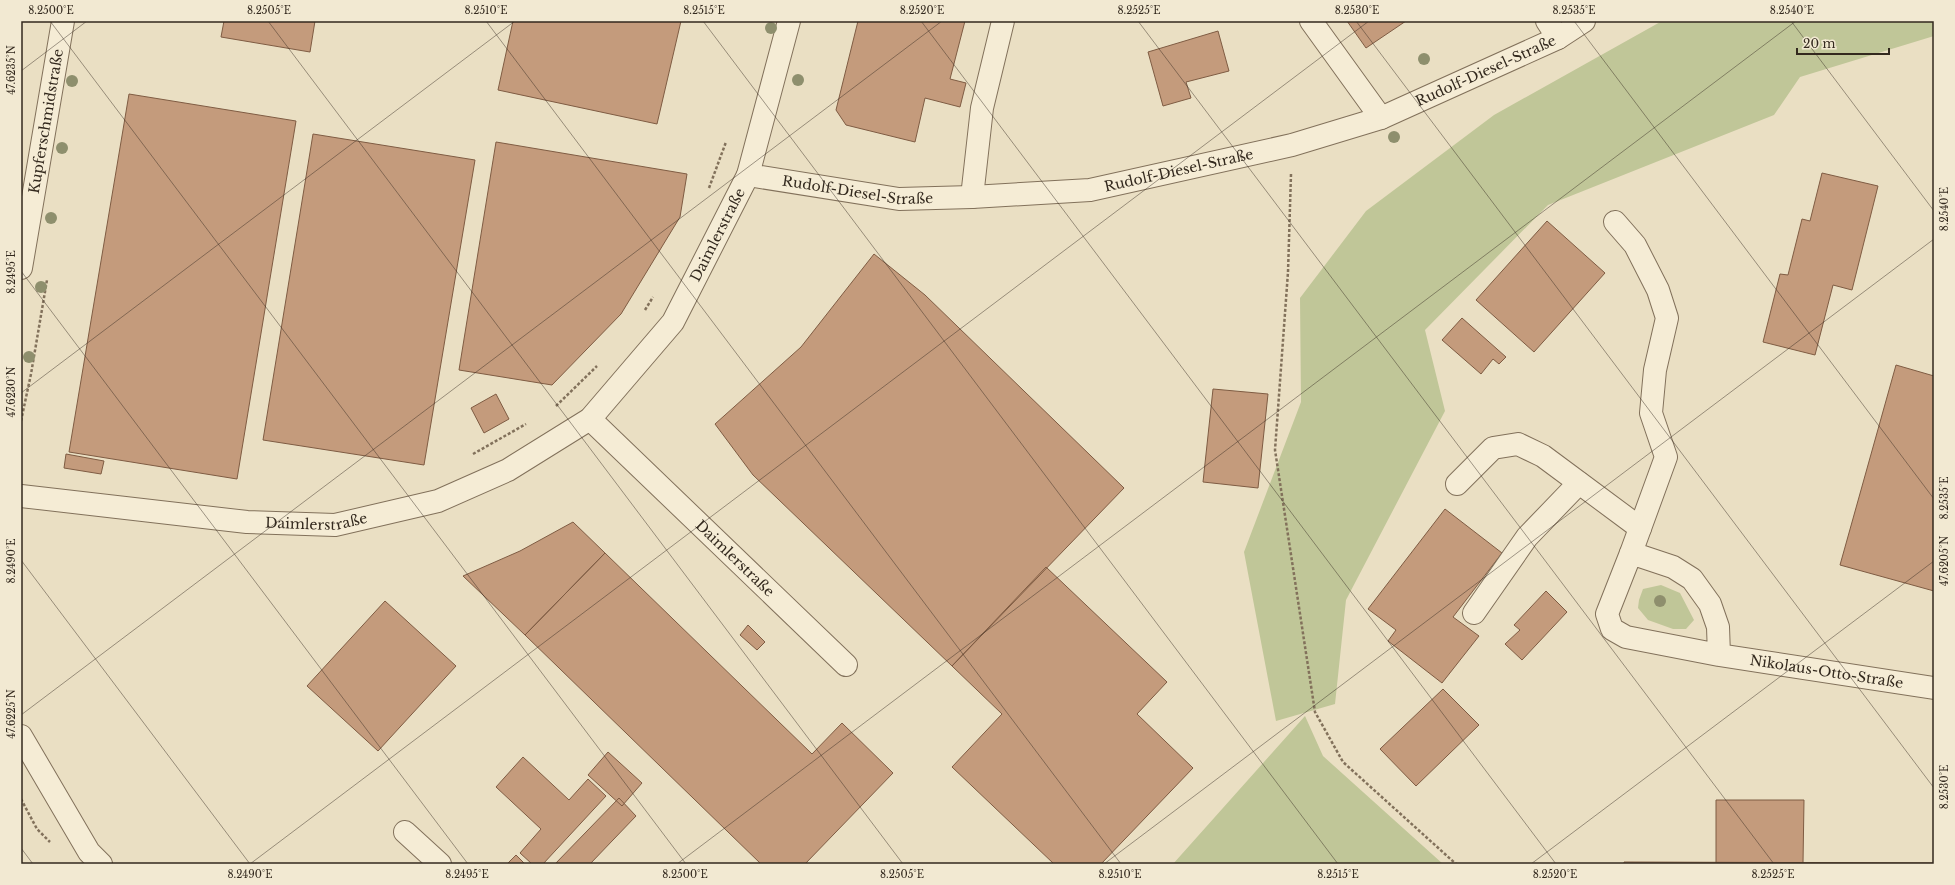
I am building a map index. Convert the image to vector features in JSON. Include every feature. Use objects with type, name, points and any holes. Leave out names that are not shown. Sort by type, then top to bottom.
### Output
[{"type":"street","name":"Kupferschmidstraße","points":[[21,268],[63,21]]},
{"type":"street","name":"Daimlerstraße","points":[[21,496],[248,522],[335,524],[438,501],[508,470],[590,419],[673,322],[748,176],[789,21]]},
{"type":"street","points":[[972,197],[982,108],[1003,21]]},
{"type":"street","points":[[1311,21],[1380,118]]},
{"type":"street","name":"Rudolf-Diesel-Straße","points":[[748,176],[899,199],[972,197],[1090,190],[1292,145],[1380,118],[1553,29],[1584,21]]},
{"type":"street","name":"Nikolaus-Otto-Straße","points":[[1615,222],[1635,245],[1658,290],[1667,318],[1655,370],[1650,413],[1666,457],[1607,614],[1612,629],[1626,637],[1720,655],[1934,688]]},
{"type":"street","name":"Daimlerstraße","points":[[590,419],[846,665]]},
{"type":"street","points":[[1457,484],[1493,448],[1518,444],[1543,456],[1640,528]]},
{"type":"street","points":[[1474,613],[1527,537],[1579,483]]},
{"type":"street","points":[[1631,553],[1673,567],[1692,579],[1710,604],[1718,627],[1720,655]]},
{"type":"street","points":[[21,736],[88,852],[101,864]]},
{"type":"street","points":[[405,832],[440,864]]},
{"type":"path","points":[[708,190],[727,141]]},
{"type":"path","points":[[1292,145],[1288,272],[1275,450],[1315,712],[1343,762],[1456,864]]},
{"type":"path","points":[[644,311],[656,291]]},
{"type":"path","points":[[552,410],[598,365]]},
{"type":"path","points":[[471,454],[532,421]]},
{"type":"path","points":[[21,798],[37,829],[51,844]]},
{"type":"green space","points":[[1662,21],[1934,21],[1934,36],[1800,77],[1774,115],[1548,205],[1425,330],[1445,411],[1346,600],[1335,704],[1276,721],[1244,552],[1301,402],[1300,298],[1366,211],[1494,115]]},
{"type":"green space","points":[[1661,585],[1680,593],[1694,620],[1686,629],[1673,629],[1648,620],[1638,608],[1643,589]]},
{"type":"green space","points":[[1305,716],[1323,756],[1443,864],[1173,864]]},
{"type":"building","points":[[224,21],[315,21],[310,52],[221,37]]},
{"type":"building","points":[[513,21],[681,21],[657,124],[498,90]]},
{"type":"building","points":[[858,21],[965,21],[950,79],[966,83],[960,107],[925,98],[915,142],[846,125],[836,110]]},
{"type":"building","points":[[1347,21],[1406,21],[1366,48]]},
{"type":"building","points":[[1218,31],[1229,71],[1186,82],[1191,98],[1163,106],[1148,52]]},
{"type":"building","points":[[129,94],[296,121],[237,479],[69,452]]},
{"type":"building","points":[[313,134],[475,160],[424,465],[263,440]]},
{"type":"building","points":[[496,142],[687,174],[680,217],[621,314],[552,385],[459,370]]},
{"type":"building","points":[[1822,173],[1878,186],[1852,290],[1833,285],[1815,355],[1763,342],[1780,274],[1788,275],[1802,219],[1810,221]]},
{"type":"building","points":[[1547,221],[1605,273],[1534,352],[1476,300]]},
{"type":"building","points":[[874,254],[925,295],[1124,488],[952,666],[753,475],[715,424],[801,347]]},
{"type":"building","points":[[1462,318],[1506,357],[1499,364],[1493,359],[1481,374],[1442,340]]},
{"type":"building","points":[[1896,365],[1934,376],[1934,591],[1840,565]]},
{"type":"building","points":[[1213,389],[1268,394],[1258,488],[1203,482]]},
{"type":"building","points":[[496,394],[509,419],[484,433],[471,408]]},
{"type":"building","points":[[66,454],[104,461],[101,474],[64,468]]},
{"type":"building","points":[[1445,509],[1502,553],[1453,617],[1479,636],[1442,683],[1388,641],[1396,630],[1368,609]]},
{"type":"building","points":[[573,522],[605,553],[525,635],[463,576],[520,551]]},
{"type":"building","points":[[605,553],[812,754],[842,723],[893,773],[805,864],[761,864],[525,635]]},
{"type":"building","points":[[1046,567],[1167,682],[1137,714],[1193,768],[1101,864],[1054,864],[952,767],[1002,714],[952,666]]},
{"type":"building","points":[[1546,591],[1567,612],[1522,660],[1505,644],[1520,630],[1514,625]]},
{"type":"building","points":[[385,601],[456,666],[378,751],[307,686]]},
{"type":"building","points":[[748,625],[765,642],[757,650],[740,635]]},
{"type":"building","points":[[1443,689],[1479,725],[1416,786],[1380,749]]},
{"type":"building","points":[[608,752],[642,783],[622,806],[588,775]]},
{"type":"building","points":[[523,757],[569,800],[588,779],[606,796],[543,864],[532,864],[520,853],[541,829],[496,787]]},
{"type":"building","points":[[619,798],[636,816],[590,864],[555,864]]},
{"type":"building","points":[[1716,800],[1804,800],[1803,863],[1716,863]]},
{"type":"building","points":[[516,855],[525,864],[507,864]]},
{"type":"building","points":[[1624,862],[1934,863],[1934,864],[1624,864]]}]
